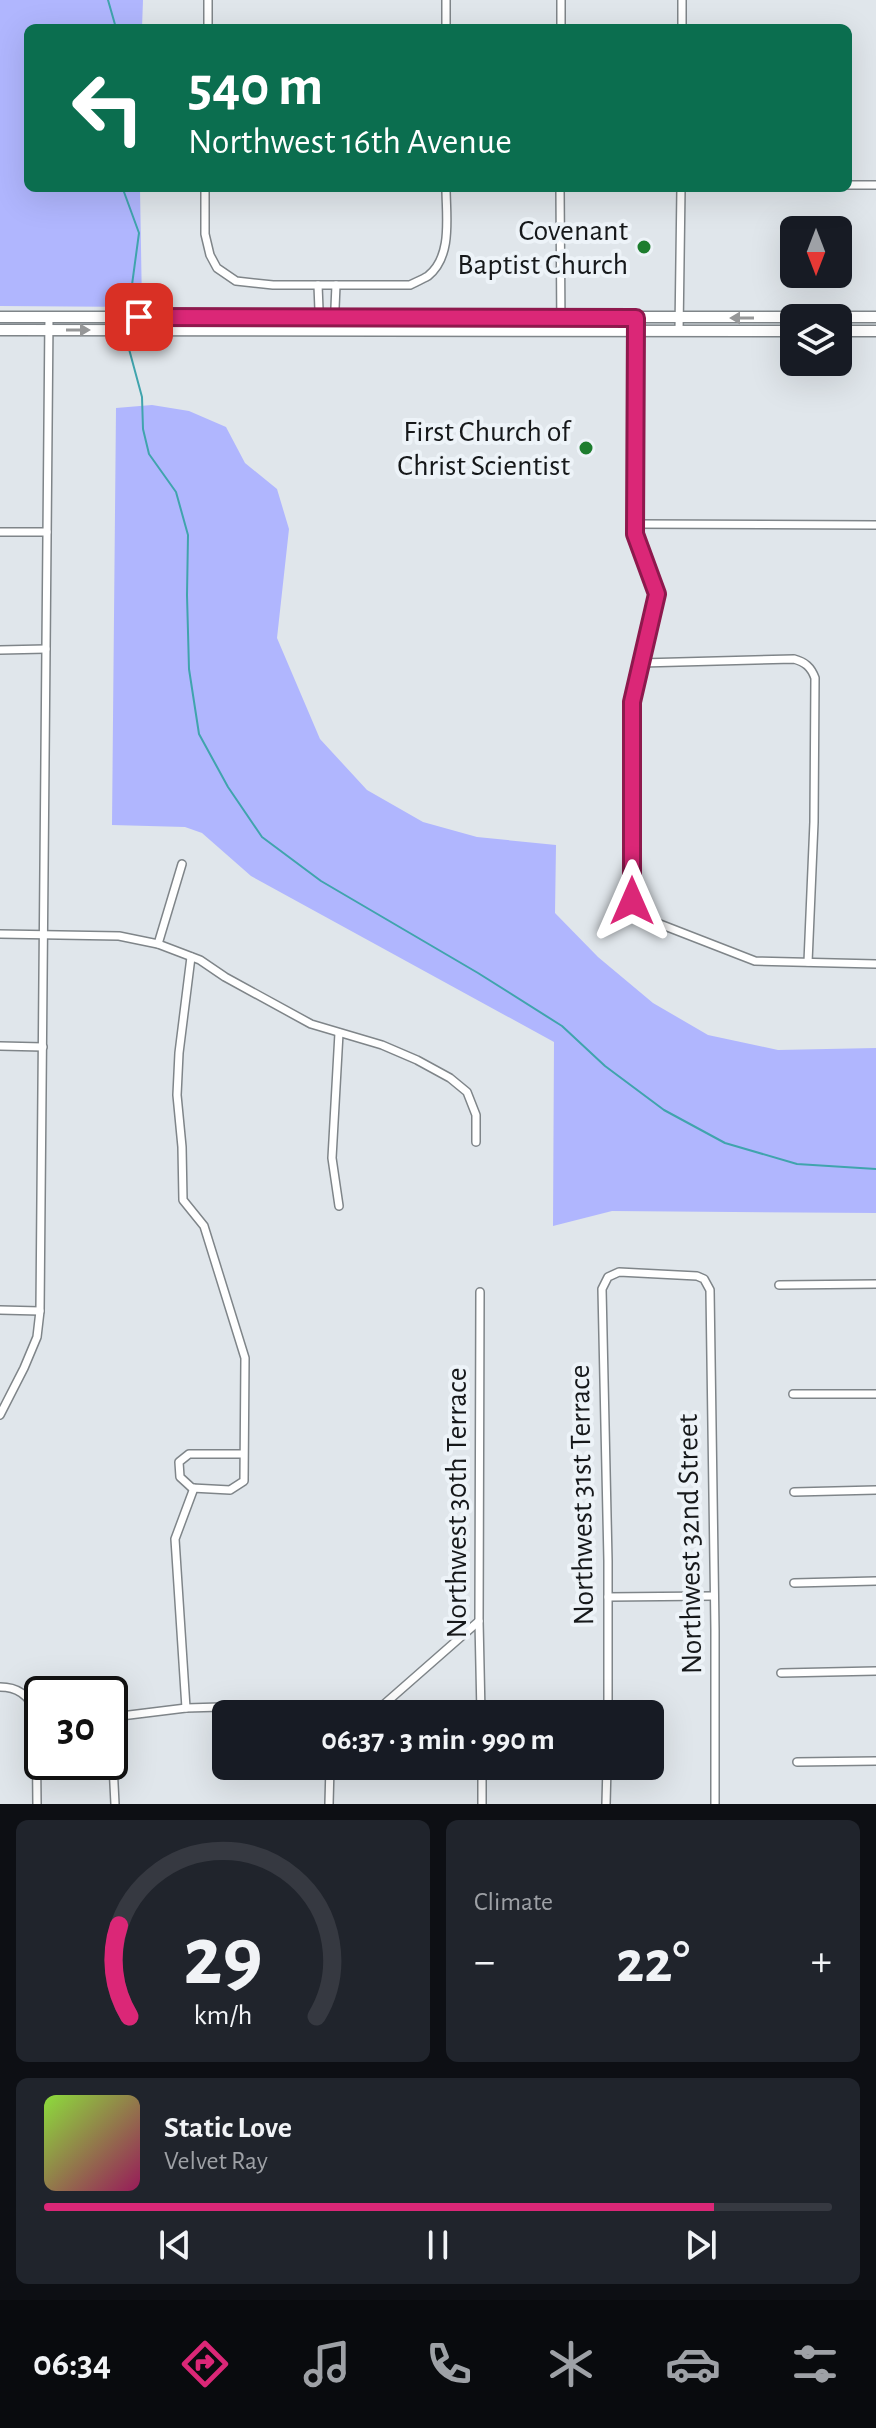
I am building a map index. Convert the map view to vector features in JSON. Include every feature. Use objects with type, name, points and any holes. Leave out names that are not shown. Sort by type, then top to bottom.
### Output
[{"type":"main road","points":[[0,317],[780,318]]},
{"type":"main road","points":[[188,317],[188,330]]},
{"type":"main road","points":[[852,318],[876,317]]},
{"type":"main road","points":[[0,330],[780,331]]},
{"type":"main road","points":[[852,331],[876,331]]},
{"type":"street","points":[[208,0],[208,24]]},
{"type":"street","points":[[446,0],[446,24]]},
{"type":"street","points":[[561,0],[561,24]]},
{"type":"street","points":[[682,0],[682,24]]},
{"type":"street","points":[[852,185],[876,185]]},
{"type":"street","points":[[205,192],[205,234],[210,255],[225,275],[248,284],[318,285],[410,285],[430,275],[443,256],[446,242],[446,192]]},
{"type":"street","points":[[560,192],[561,331]]},
{"type":"street","points":[[679,331],[681,192]]},
{"type":"street","points":[[318,285],[319,317],[328,331]]},
{"type":"street","points":[[328,331],[335,317],[336,285]]},
{"type":"street","points":[[0,1415],[37,1337],[40,1311],[49,317]]},
{"type":"street","points":[[636,318],[635,534],[657,594],[632,702],[632,901],[639,913],[652,921],[755,961],[876,964]]},
{"type":"street","points":[[635,524],[876,525]]},
{"type":"street","points":[[0,532],[47,532]]},
{"type":"street","points":[[0,650],[46,649]]},
{"type":"street","points":[[641,663],[794,659],[808,665],[815,678],[814,822],[808,962]]},
{"type":"street","points":[[158,944],[182,864]]},
{"type":"street","points":[[0,934],[119,936],[158,944],[191,957],[311,1024],[382,1045],[450,1078],[467,1092],[476,1115],[476,1142]]},
{"type":"street","points":[[191,957],[177,1095],[183,1200],[204,1226],[245,1358],[244,1481],[230,1490],[194,1488],[180,1477],[179,1462],[189,1454],[244,1454]]},
{"type":"street","points":[[339,1033],[332,1158],[339,1206]]},
{"type":"street","points":[[0,1046],[43,1047]]},
{"type":"street","name":"Northwest 32nd Street","points":[[608,1277],[619,1272],[697,1276],[707,1283],[710,1290],[715,1804]]},
{"type":"street","name":"Northwest 31st Terrace","points":[[608,1277],[602,1289],[608,1700]]},
{"type":"street","points":[[779,1285],[876,1284]]},
{"type":"street","name":"Northwest 30th Terrace","points":[[480,1292],[481,1700]]},
{"type":"street","points":[[0,1310],[40,1311]]},
{"type":"street","points":[[793,1394],[876,1394]]},
{"type":"street","points":[[186,1708],[175,1539],[194,1488]]},
{"type":"street","points":[[794,1492],[876,1490]]},
{"type":"street","points":[[794,1583],[876,1581]]},
{"type":"street","points":[[608,1597],[714,1596]]},
{"type":"street","points":[[389,1700],[479,1621]]},
{"type":"street","points":[[781,1673],[876,1671]]},
{"type":"street","points":[[0,1687],[18,1690],[29,1698],[36,1710],[37,1804]]},
{"type":"street","points":[[115,1804],[113,1717],[212,1707]]},
{"type":"street","points":[[797,1762],[876,1761]]},
{"type":"street","points":[[329,1804],[330,1780]]},
{"type":"street","points":[[482,1780],[482,1804]]},
{"type":"street","points":[[606,1804],[607,1780]]},
{"type":"shaded area","points":[[0,0],[143,0],[142,24],[24,24],[24,192],[140,192],[142,307],[0,306]]},
{"type":"shaded area","points":[[152,405],[189,411],[226,427],[245,463],[277,489],[289,529],[277,638],[320,739],[367,790],[423,822],[477,837],[556,845],[555,913],[598,957],[653,1003],[708,1035],[778,1050],[876,1048],[876,1213],[612,1211],[553,1226],[554,1042],[251,876],[202,833],[185,827],[112,825],[116,408]]},
{"type":"waterway","points":[[108,0],[115,24]]},
{"type":"waterway","points":[[124,192],[139,233],[129,307]]},
{"type":"waterway","points":[[129,341],[142,397],[143,429],[149,454],[176,492],[188,535],[189,669],[199,734],[228,787],[262,837],[321,881],[562,1026],[605,1066],[664,1110],[725,1143],[797,1164],[876,1169]]},
{"type":"place","name":"Covenant Baptist Church","points":[[644,247]]},
{"type":"place","name":"First Church of Christ Scientist","points":[[586,448]]},
{"type":"route","points":[[139,317],[636,318],[635,534],[657,594],[632,702],[632,901]]}]
